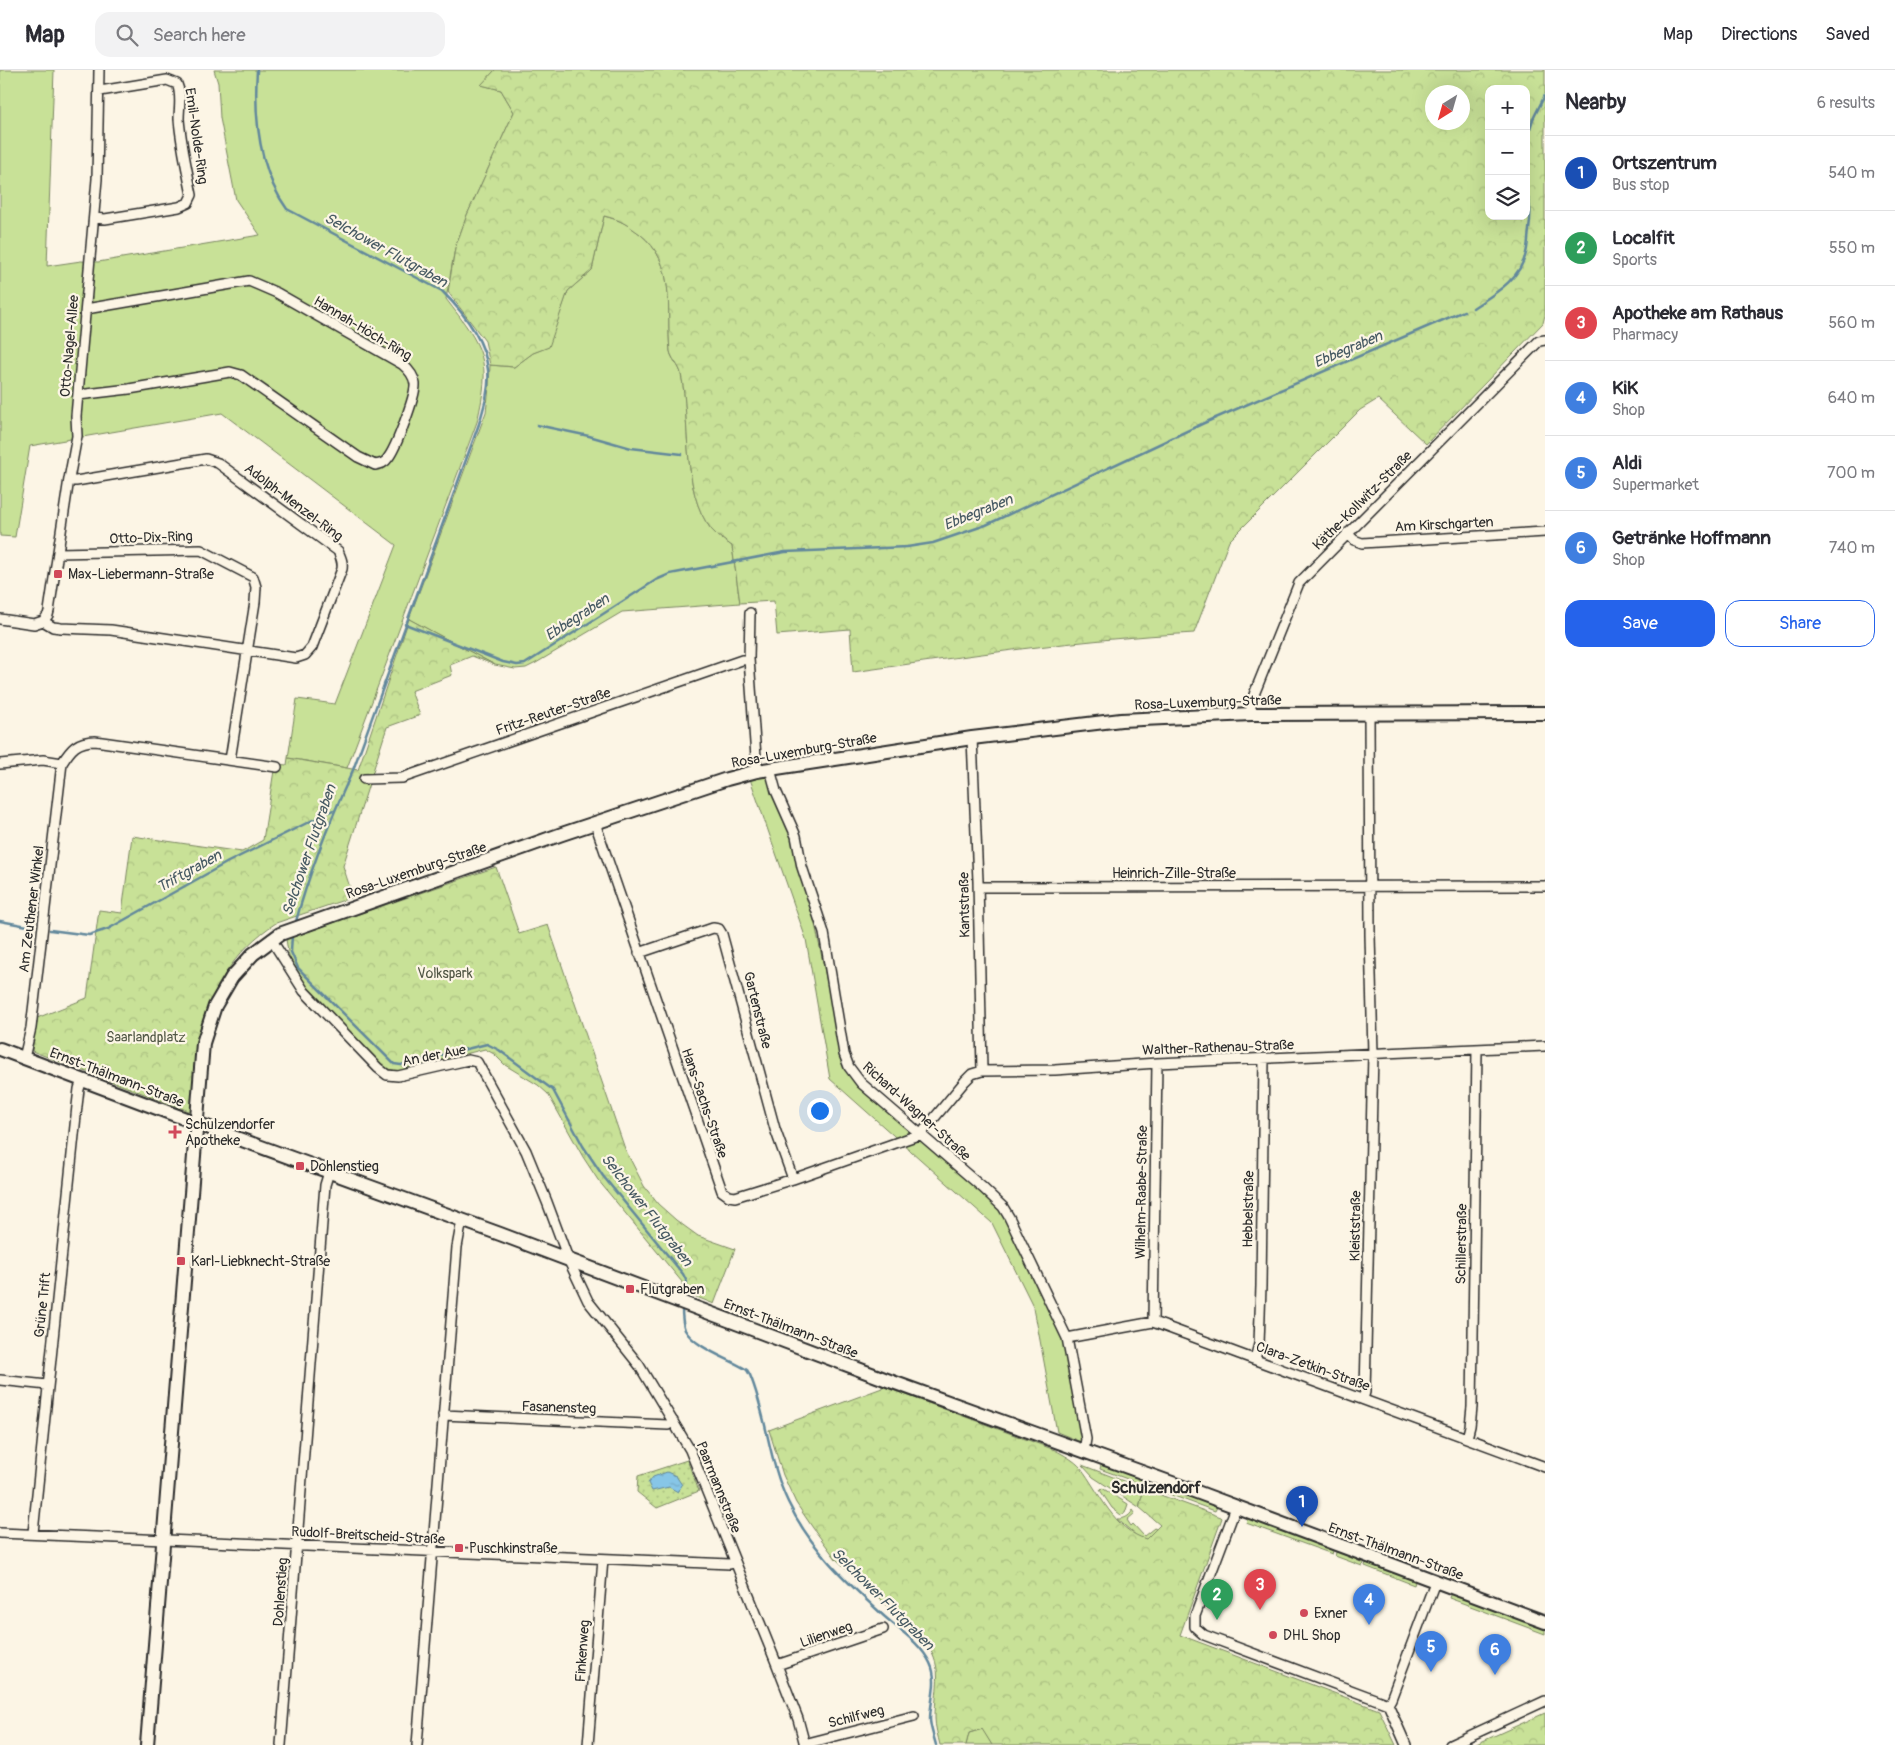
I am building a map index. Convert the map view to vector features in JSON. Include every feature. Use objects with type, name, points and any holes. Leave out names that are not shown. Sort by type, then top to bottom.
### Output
[{"type":"street","name":"Otto-Nagel-Allee","points":[[43,621],[48,616],[77,436],[76,416],[99,153],[99,70]]},
{"type":"street","name":"Emil-Nolde-Ring","points":[[94,218],[105,220],[180,207],[188,203],[192,195],[182,141],[177,84],[167,80],[100,91]]},
{"type":"street","name":"Hannah-Höch-Ring","points":[[78,395],[129,389],[230,372],[241,375],[358,457],[375,465],[384,462],[392,452],[414,394],[415,383],[412,375],[402,364],[256,282],[249,281],[86,309]]},
{"type":"street","name":"Käthe-Kollwitz-Straße","points":[[1251,714],[1251,704],[1255,692],[1296,587],[1347,533],[1539,341],[1545,340]]},
{"type":"street","name":"Adolph-Menzel-Ring","points":[[69,480],[76,481],[212,459],[338,551],[343,564],[342,569],[308,653],[296,658],[247,650]]},
{"type":"street","name":"Am Kirschgarten","points":[[1347,533],[1354,540],[1362,542],[1545,532]]},
{"type":"street","name":"Otto-Dix-Ring","points":[[58,553],[196,550],[208,552],[247,573],[253,577],[255,582],[255,602],[247,650]]},
{"type":"street","name":"Richard-Wagner-Straße","points":[[750,613],[749,659],[764,770],[776,791],[796,836],[802,867],[824,933],[847,1064],[861,1083],[1003,1207],[1015,1228],[1067,1338],[1086,1439],[1084,1451]]},
{"type":"street","points":[[0,619],[34,624],[43,621],[53,627],[111,630],[247,650],[230,760]]},
{"type":"street","name":"Fritz-Reuter-Straße","points":[[364,779],[402,778],[749,659]]},
{"type":"street","name":"Rosa-Luxemburg-Straße","points":[[196,1123],[203,1043],[213,1012],[236,972],[252,954],[271,939],[304,924],[719,781],[764,770],[972,738],[1121,720],[1251,714],[1545,713]]},
{"type":"street","points":[[1369,714],[1373,1054]]},
{"type":"street","name":"Kantstraße","points":[[972,738],[978,887],[982,1071]]},
{"type":"street","points":[[0,764],[43,760],[62,763],[72,748],[77,744],[87,741],[277,767]]},
{"type":"street","name":"Am Zeuthener Winkel","points":[[24,1058],[31,1028],[62,763]]},
{"type":"street","name":"Hans-Sachs-Straße","points":[[595,823],[722,1191],[728,1196],[735,1197],[793,1179],[920,1134]]},
{"type":"street","name":"Heinrich-Zille-Straße","points":[[978,887],[1545,886]]},
{"type":"street","name":"Gartenstraße","points":[[639,953],[713,928],[719,929],[722,934],[775,1129],[793,1179]]},
{"type":"street","name":"An der Aue","points":[[271,939],[304,991],[378,1068],[388,1075],[398,1076],[468,1060],[477,1062],[526,1151],[569,1261]]},
{"type":"street","name":"Walther-Rathenau-Straße","points":[[982,1071],[1055,1070],[1157,1063],[1545,1046]]},
{"type":"street","name":"Ernst-Thälmann-Straße","points":[[0,1048],[881,1378],[1545,1622]]},
{"type":"street","name":"Schillerstraße","points":[[1467,1438],[1472,1406],[1477,1049]]},
{"type":"street","name":"Kleiststraße","points":[[1363,1399],[1366,1385],[1373,1054]]},
{"type":"street","name":"Hebbelstraße","points":[[1255,1359],[1258,1344],[1261,1286],[1264,1059]]},
{"type":"street","name":"Wilhelm-Raabe-Straße","points":[[1153,1322],[1157,1063]]},
{"type":"street","points":[[920,1134],[965,1081],[972,1074],[982,1071]]},
{"type":"street","name":"Grüne Trift","points":[[33,1533],[77,1106],[82,1080]]},
{"type":"street","points":[[147,1745],[196,1123]]},
{"type":"street","name":"Dohlenstieg","points":[[281,1745],[325,1186],[329,1172]]},
{"type":"street","points":[[418,1745],[457,1241],[462,1220]]},
{"type":"street","name":"Paarmannstraße","points":[[569,1261],[588,1301],[640,1365],[690,1450],[798,1719],[804,1744]]},
{"type":"street","points":[[1067,1338],[1153,1322]]},
{"type":"street","name":"Clara-Zetkin-Straße","points":[[1153,1322],[1545,1467]]},
{"type":"street","points":[[0,1380],[47,1385]]},
{"type":"street","name":"Fasanensteg","points":[[443,1416],[668,1425],[674,1421]]},
{"type":"street","points":[[1236,1507],[1195,1616],[1195,1628],[1204,1635],[1388,1704],[1406,1745]]},
{"type":"street","name":"Rudolf-Breitscheid-Straße","points":[[0,1534],[33,1533],[297,1544],[433,1552],[734,1563]]},
{"type":"street","name":"Finkenweg","points":[[588,1745],[603,1559]]},
{"type":"street","points":[[1388,1704],[1435,1582]]},
{"type":"street","name":"Lilienweg","points":[[777,1665],[883,1629]]},
{"type":"street","points":[[1450,1745],[1545,1701]]},
{"type":"street","name":"Schilfweg","points":[[804,1744],[914,1716]]},
{"type":"green space","points":[[0,70],[54,70],[47,266],[81,261],[98,262],[260,235],[236,200],[220,118],[218,83],[214,70],[495,70],[482,85],[501,90],[514,112],[467,215],[455,248],[446,299],[469,330],[481,356],[484,369],[482,401],[477,422],[347,768],[288,758],[297,699],[335,704],[396,545],[222,413],[30,446],[15,537],[0,536]]},
{"type":"green space","points":[[495,70],[1545,70],[1545,315],[1543,323],[1426,444],[1378,399],[1360,410],[1229,541],[1194,633],[1108,639],[980,654],[853,672],[850,629],[777,635],[774,601],[740,603],[732,546],[711,529],[702,514],[695,496],[688,455],[681,374],[670,351],[669,303],[665,273],[660,259],[652,246],[640,234],[615,219],[604,216],[592,270],[568,291],[549,347],[533,353],[514,367],[490,365],[485,341],[448,292],[455,248],[467,215],[514,112],[501,90],[481,85]]},
{"type":"green space","points":[[604,216],[631,227],[640,234],[652,246],[660,259],[665,273],[669,303],[670,351],[681,374],[688,455],[695,496],[702,514],[711,529],[732,546],[740,603],[622,612],[526,668],[515,669],[495,665],[409,619],[486,412],[490,365],[514,367],[533,353],[548,347],[568,291],[592,270]]},
{"type":"green space","name":"Saarlandplatz","points":[[409,619],[495,665],[472,656],[450,665],[452,675],[411,691],[420,715],[387,727],[343,866],[353,897],[276,923],[261,934],[235,959],[216,990],[208,1007],[203,1025],[197,1060],[194,1113],[32,1051],[37,1018],[87,998],[99,910],[122,913],[132,836],[242,852],[263,840],[275,764],[287,765],[288,758],[358,770]]},
{"type":"green space","points":[[763,775],[769,779],[790,828],[813,914],[844,1065],[999,1208],[1010,1225],[1063,1339],[1083,1438],[1081,1442],[1057,1432],[1034,1308],[992,1223],[830,1079],[806,939],[749,776]]},
{"type":"green space","name":"Volkspark","points":[[496,867],[519,934],[548,925],[625,1149],[644,1186],[658,1204],[698,1236],[735,1249],[714,1304],[682,1291],[682,1282],[598,1180],[548,1094],[538,1085],[505,1065],[494,1054],[485,1049],[397,1071],[388,1069],[380,1064],[304,984],[292,966],[286,939]]},
{"type":"green space","points":[[882,1386],[1055,1450],[1081,1468],[1116,1519],[1135,1534],[1146,1539],[1160,1525],[1139,1507],[1144,1489],[1221,1517],[1180,1635],[1379,1710],[1396,1745],[992,1745],[982,1729],[969,1733],[966,1745],[940,1745],[935,1721],[937,1667],[929,1648],[922,1637],[836,1559],[813,1528],[796,1503],[783,1475],[769,1430],[882,1388]]},
{"type":"green space","points":[[687,1460],[699,1491],[657,1508],[637,1492],[638,1476]]},
{"type":"green space","points":[[1102,1462],[1218,1505],[1215,1511],[1100,1469]]},
{"type":"green space","points":[[1082,1465],[1144,1489],[1139,1507],[1093,1477]]},
{"type":"green space","points":[[1102,1488],[1128,1504],[1125,1513],[1121,1515],[1112,1508],[1100,1490]]},
{"type":"green space","points":[[1133,1510],[1135,1513],[1127,1520],[1131,1526],[1133,1524],[1144,1536],[1154,1528],[1156,1529],[1146,1539],[1138,1537],[1117,1519],[1126,1517]]},
{"type":"green space","points":[[1248,1518],[1334,1548],[1332,1554],[1246,1523]]},
{"type":"green space","points":[[1337,1549],[1358,1556],[1356,1560],[1363,1563],[1362,1566],[1335,1556]]},
{"type":"green space","points":[[1367,1560],[1416,1578],[1414,1585],[1365,1566]]},
{"type":"green space","points":[[1451,1592],[1545,1626],[1545,1634],[1449,1598]]},
{"type":"green space","points":[[1545,1713],[1545,1745],[1474,1745]]},
{"type":"green space","points":[[983,1729],[992,1745],[966,1745],[969,1733]]},
{"type":"water","points":[[667,1472],[676,1476],[682,1485],[678,1492],[669,1487],[652,1491],[648,1483],[653,1477]]},
{"type":"waterway","name":"Selchower Flutgraben","points":[[257,70],[256,106],[260,142],[270,177],[287,209],[442,291],[458,308],[478,337],[488,370],[486,397],[479,424],[353,770],[313,866],[295,925]]},
{"type":"waterway","name":"Ebbegraben","points":[[1530,130],[1545,95]]},
{"type":"waterway","name":"Ebbegraben","points":[[1473,308],[1505,285],[1518,271],[1526,253],[1530,220]]},
{"type":"waterway","name":"Ebbegraben","points":[[405,624],[503,662],[517,665],[525,664],[656,580],[670,574],[785,552],[907,547],[933,543],[986,525],[1204,423],[1464,311]]},
{"type":"waterway","points":[[537,425],[589,436],[631,448],[682,454]]},
{"type":"waterway","name":"Triftgraben","points":[[50,930],[89,935],[108,929],[228,862],[333,810]]},
{"type":"waterway","name":"Triftgraben","points":[[0,921],[33,927]]},
{"type":"waterway","name":"Selchower Flutgraben","points":[[292,935],[291,952],[298,968],[394,1064],[401,1065],[487,1044],[499,1050],[553,1090],[583,1146],[603,1176],[683,1274],[687,1282],[683,1299]]},
{"type":"waterway","name":"Selchower Flutgraben","points":[[682,1307],[684,1328],[690,1336],[705,1348],[747,1370],[750,1375],[756,1391],[776,1471],[788,1502],[807,1535],[844,1578],[910,1638],[926,1656],[933,1670],[934,1677],[930,1719],[936,1745]]},
{"type":"place","name":"Max-Liebermann-Straße","points":[[58,574]]},
{"type":"place","name":"Schulzendorfer Apotheke","points":[[175,1132]]},
{"type":"place","name":"Dohlenstieg","points":[[300,1166]]},
{"type":"place","name":"Karl-Liebknecht-Straße","points":[[181,1261]]},
{"type":"place","name":"Flutgraben","points":[[630,1289]]},
{"type":"place","name":"Ortszentrum","points":[[1302,1527]]},
{"type":"place","name":"Puschkinstraße","points":[[459,1548]]},
{"type":"place","name":"Apotheke am Rathaus","points":[[1260,1610]]},
{"type":"place","name":"Exner","points":[[1304,1613]]},
{"type":"place","name":"Localfit","points":[[1217,1620]]},
{"type":"place","name":"KiK","points":[[1369,1625]]},
{"type":"place","name":"DHL Shop","points":[[1273,1635]]},
{"type":"place","name":"Aldi","points":[[1431,1672]]},
{"type":"place","name":"Getränke Hoffmann","points":[[1495,1675]]},
{"type":"district","name":"Schulzendorf","points":[[1156,1487]]}]
